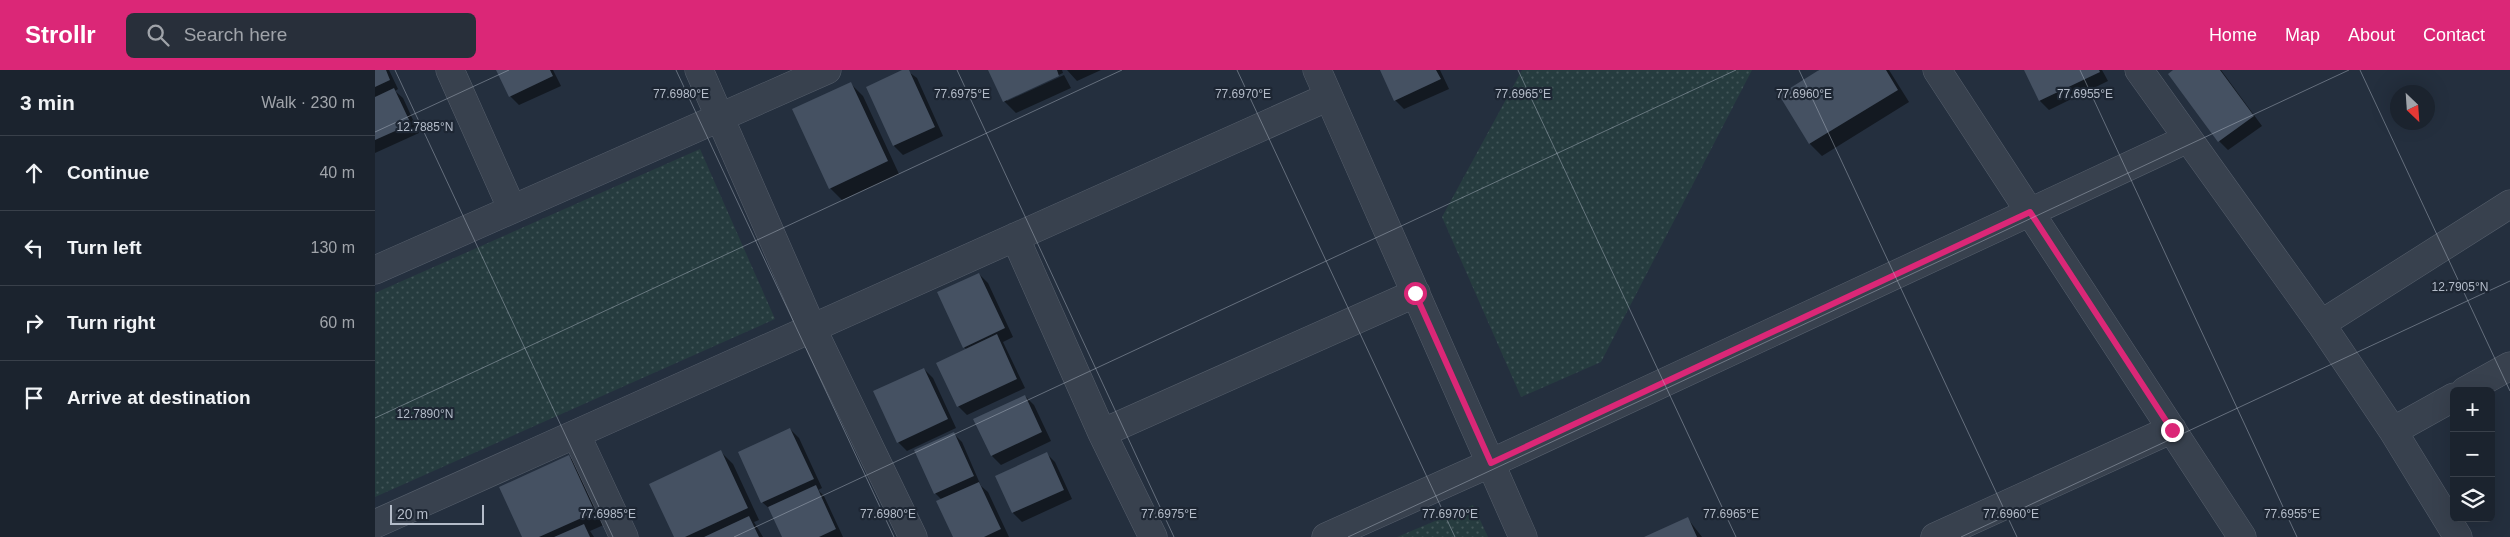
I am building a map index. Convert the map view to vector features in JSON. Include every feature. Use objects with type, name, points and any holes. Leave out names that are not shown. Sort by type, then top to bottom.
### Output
[{"type":"street","points":[[451,70],[512,209]]},
{"type":"street","points":[[699,70],[812,328],[913,537]]},
{"type":"street","points":[[375,270],[827,70]]},
{"type":"street","points":[[1317,70],[1523,537]]},
{"type":"street","points":[[1937,70],[2242,537]]},
{"type":"street","points":[[2139,70],[2321,324],[2393,431],[2458,537]]},
{"type":"street","points":[[386,527],[576,434],[1329,97]]},
{"type":"street","points":[[1326,537],[1491,463],[2187,139]]},
{"type":"street","points":[[2321,324],[2510,204]]},
{"type":"street","points":[[1015,237],[1102,433],[1153,537]]},
{"type":"street","points":[[1102,433],[1415,293]]},
{"type":"street","points":[[2472,387],[2510,366]]},
{"type":"street","points":[[2393,431],[2450,399]]},
{"type":"street","points":[[1935,537],[2172,430]]},
{"type":"street","points":[[576,434],[624,537]]},
{"type":"green space","points":[[1522,70],[1752,70],[1601,362],[1521,397],[1442,217]]},
{"type":"green space","points":[[700,149],[775,319],[375,497],[375,293]]},
{"type":"green space","points":[[1473,505],[1488,537],[1397,537]]},
{"type":"building","points":[[375,70],[386,70],[390,80],[375,87]]},
{"type":"building","points":[[496,70],[550,70],[553,76],[509,97]]},
{"type":"building","points":[[902,70],[909,70],[935,127],[893,146],[866,87]]},
{"type":"building","points":[[988,70],[1057,70],[1059,76],[1003,102]]},
{"type":"building","points":[[1380,70],[1436,70],[1441,79],[1394,101]]},
{"type":"building","points":[[1819,70],[1886,70],[1898,90],[1809,144],[1779,95]]},
{"type":"building","points":[[2024,70],[2099,70],[2100,72],[2039,101]]},
{"type":"building","points":[[2173,70],[2220,70],[2254,116],[2218,142],[2168,74]]},
{"type":"building","points":[[851,82],[888,161],[829,189],[792,109]]},
{"type":"building","points":[[394,88],[411,124],[375,140],[375,97]]},
{"type":"building","points":[[979,273],[1005,328],[963,348],[937,292]]},
{"type":"building","points":[[997,334],[1017,379],[957,407],[936,363]]},
{"type":"building","points":[[924,368],[948,419],[897,443],[873,391]]},
{"type":"building","points":[[1025,395],[1042,432],[991,456],[973,419]]},
{"type":"building","points":[[790,428],[814,479],[761,503],[738,452]]},
{"type":"building","points":[[954,432],[974,476],[934,494],[914,450]]},
{"type":"building","points":[[721,450],[748,508],[685,537],[674,537],[649,484]]},
{"type":"building","points":[[1047,452],[1064,490],[1012,513],[995,476]]},
{"type":"building","points":[[569,455],[595,512],[539,537],[522,537],[499,487]]},
{"type":"building","points":[[979,482],[1001,529],[984,537],[953,537],[936,501]]},
{"type":"building","points":[[816,485],[836,529],[819,537],[782,537],[768,507]]},
{"type":"building","points":[[749,516],[759,537],[704,537]]},
{"type":"building","points":[[1688,517],[1697,537],[1644,537]]},
{"type":"building","points":[[584,524],[590,537],[554,537]]},
{"type":"route","points":[[1415,293],[1491,463],[2030,212],[2172,430]]}]
